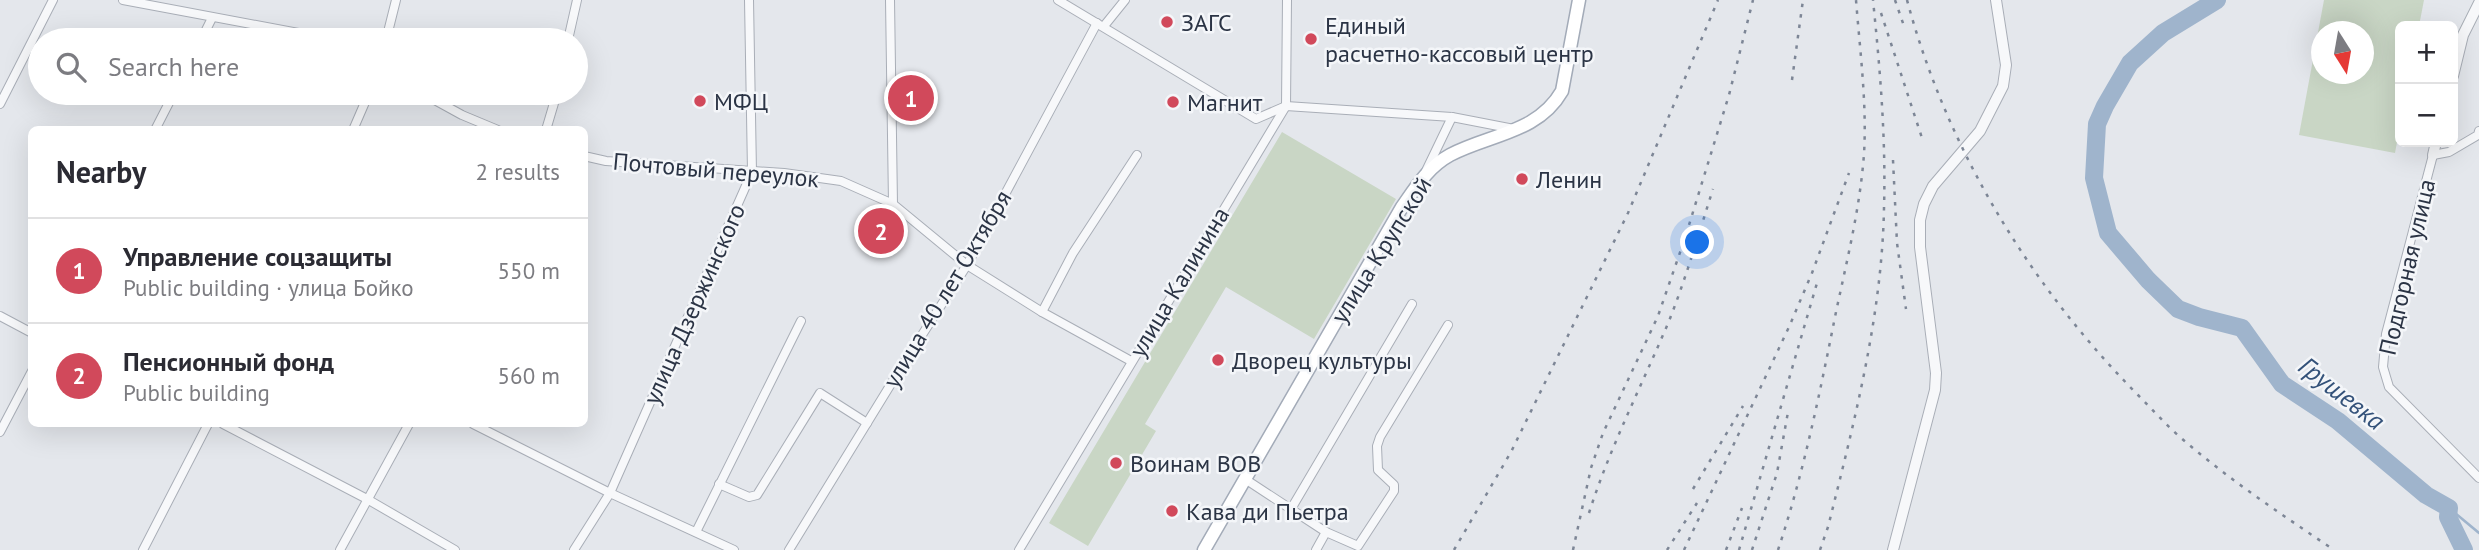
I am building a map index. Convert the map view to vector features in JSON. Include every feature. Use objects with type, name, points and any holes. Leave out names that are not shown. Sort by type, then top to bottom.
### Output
[{"type":"main road","name":"улица Крупской","points":[[1204,550],[1402,207],[1424,174],[1450,155],[1517,130],[1555,104],[1562,91],[1579,0]]},
{"type":"street","points":[[39,28],[53,0]]},
{"type":"street","points":[[123,0],[269,28]]},
{"type":"street","points":[[389,28],[396,0]]},
{"type":"street","points":[[571,28],[578,0]]},
{"type":"street","name":"улица Дзержинского","points":[[574,550],[610,493],[752,172],[749,0]]},
{"type":"street","points":[[890,0],[893,204]]},
{"type":"street","points":[[1058,0],[1255,119],[1286,106],[1452,117],[1517,130]]},
{"type":"street","name":"улица 40 лет Октября","points":[[789,550],[967,265],[1101,25],[1125,0]]},
{"type":"street","points":[[1286,106],[1287,0]]},
{"type":"street","points":[[1893,550],[1935,390],[1937,373],[1920,247],[1920,220],[1933,186],[1980,131],[2003,86],[2006,65],[1996,0]]},
{"type":"street","points":[[2458,56],[2463,35],[2479,3]]},
{"type":"street","points":[[207,28],[212,18]]},
{"type":"street","points":[[0,104],[28,49]]},
{"type":"street","points":[[157,126],[168,105]]},
{"type":"street","points":[[355,126],[364,105]]},
{"type":"street","points":[[445,105],[489,126]]},
{"type":"street","points":[[547,126],[553,105]]},
{"type":"street","name":"улица Калинина","points":[[1019,550],[1286,106]]},
{"type":"street","points":[[1424,174],[1452,117]]},
{"type":"street","name":"Подгорная улица","points":[[2479,131],[2478,135],[2449,152],[2433,155],[2386,334],[2384,367],[2389,387],[2479,478]]},
{"type":"street","points":[[2433,155],[2435,147]]},
{"type":"street","points":[[1042,312],[1073,253],[1137,155]]},
{"type":"street","name":"Почтовый переулок","points":[[588,157],[606,161],[784,173],[841,181],[893,204],[967,265],[1042,312],[1131,361]]},
{"type":"street","points":[[1291,509],[1412,304]]},
{"type":"street","points":[[0,316],[28,331]]},
{"type":"street","points":[[696,531],[801,321]]},
{"type":"street","points":[[1245,479],[1326,532],[1357,547],[1394,491],[1394,485],[1378,470],[1377,446],[1448,324]]},
{"type":"street","points":[[0,432],[28,380]]},
{"type":"street","points":[[719,484],[748,497],[757,495],[820,393],[867,423]]},
{"type":"street","points":[[143,550],[206,427]]},
{"type":"street","points":[[229,427],[367,499],[455,550]]},
{"type":"street","points":[[340,550],[407,427]]},
{"type":"street","points":[[479,427],[610,493],[734,550]]},
{"type":"street","points":[[1316,550],[1326,532]]},
{"type":"green space","points":[[2324,0],[2424,0],[2420,21],[2395,21],[2395,153],[2299,135],[2311,70],[2311,84],[2374,84],[2374,21],[2320,21]]},
{"type":"green space","points":[[1282,132],[1396,199],[1314,339],[1226,287],[1145,424],[1156,431],[1088,546],[1049,523]]},
{"type":"waterway","name":"Грушевка","points":[[2217,0],[2163,33],[2130,63],[2105,106],[2097,124],[2094,178],[2108,233],[2148,280],[2178,309],[2242,328],[2282,384],[2338,421],[2426,495],[2449,508],[2448,517],[2464,550]]},
{"type":"waterway","points":[[2449,508],[2479,533]]},
{"type":"railway","points":[[1454,550],[1511,452],[1628,213],[1718,0]]},
{"type":"railway","points":[[1573,550],[1591,468],[1603,433],[1658,316],[1685,238],[1729,95],[1753,0]]},
{"type":"railway","points":[[1792,80],[1803,0]]},
{"type":"railway","points":[[1778,550],[1811,432],[1859,194],[1865,116],[1856,0]]},
{"type":"railway","points":[[1820,550],[1857,409],[1872,329],[1882,248],[1883,130],[1873,0]]},
{"type":"railway","points":[[1895,0],[1905,29]]},
{"type":"railway","points":[[1907,0],[1924,55],[1969,162],[2028,261],[2062,308],[2099,353],[2180,437],[2236,482],[2334,550]]},
{"type":"railway","points":[[1881,13],[1922,138]]},
{"type":"railway","points":[[1893,160],[1897,243],[1906,309]]},
{"type":"railway","points":[[1684,550],[1789,327],[1849,173]]},
{"type":"railway","points":[[1589,513],[1616,440],[1669,321],[1713,189]]},
{"type":"railway","points":[[1739,550],[1817,283]]},
{"type":"railway","points":[[1693,489],[1743,406]]},
{"type":"railway","points":[[1752,550],[1777,473],[1788,412]]},
{"type":"railway","points":[[1667,550],[1697,503]]},
{"type":"railway","points":[[1726,550],[1742,508]]},
{"type":"place","name":"ЗАГС","points":[[1167,22]]},
{"type":"place","name":"Единый расчетно-кассовый центр","points":[[1311,39]]},
{"type":"place","name":"Управление соцзащиты","points":[[911,98]]},
{"type":"place","name":"МФЦ","points":[[700,101]]},
{"type":"place","name":"Магнит","points":[[1173,102]]},
{"type":"place","name":"Ленин","points":[[1522,179]]},
{"type":"place","name":"Пенсионный фонд","points":[[881,231]]},
{"type":"place","name":"Дворец культуры","points":[[1218,360]]},
{"type":"place","name":"Воинам ВОВ","points":[[1116,463]]},
{"type":"place","name":"Кава ди Пьетра","points":[[1172,511]]}]
